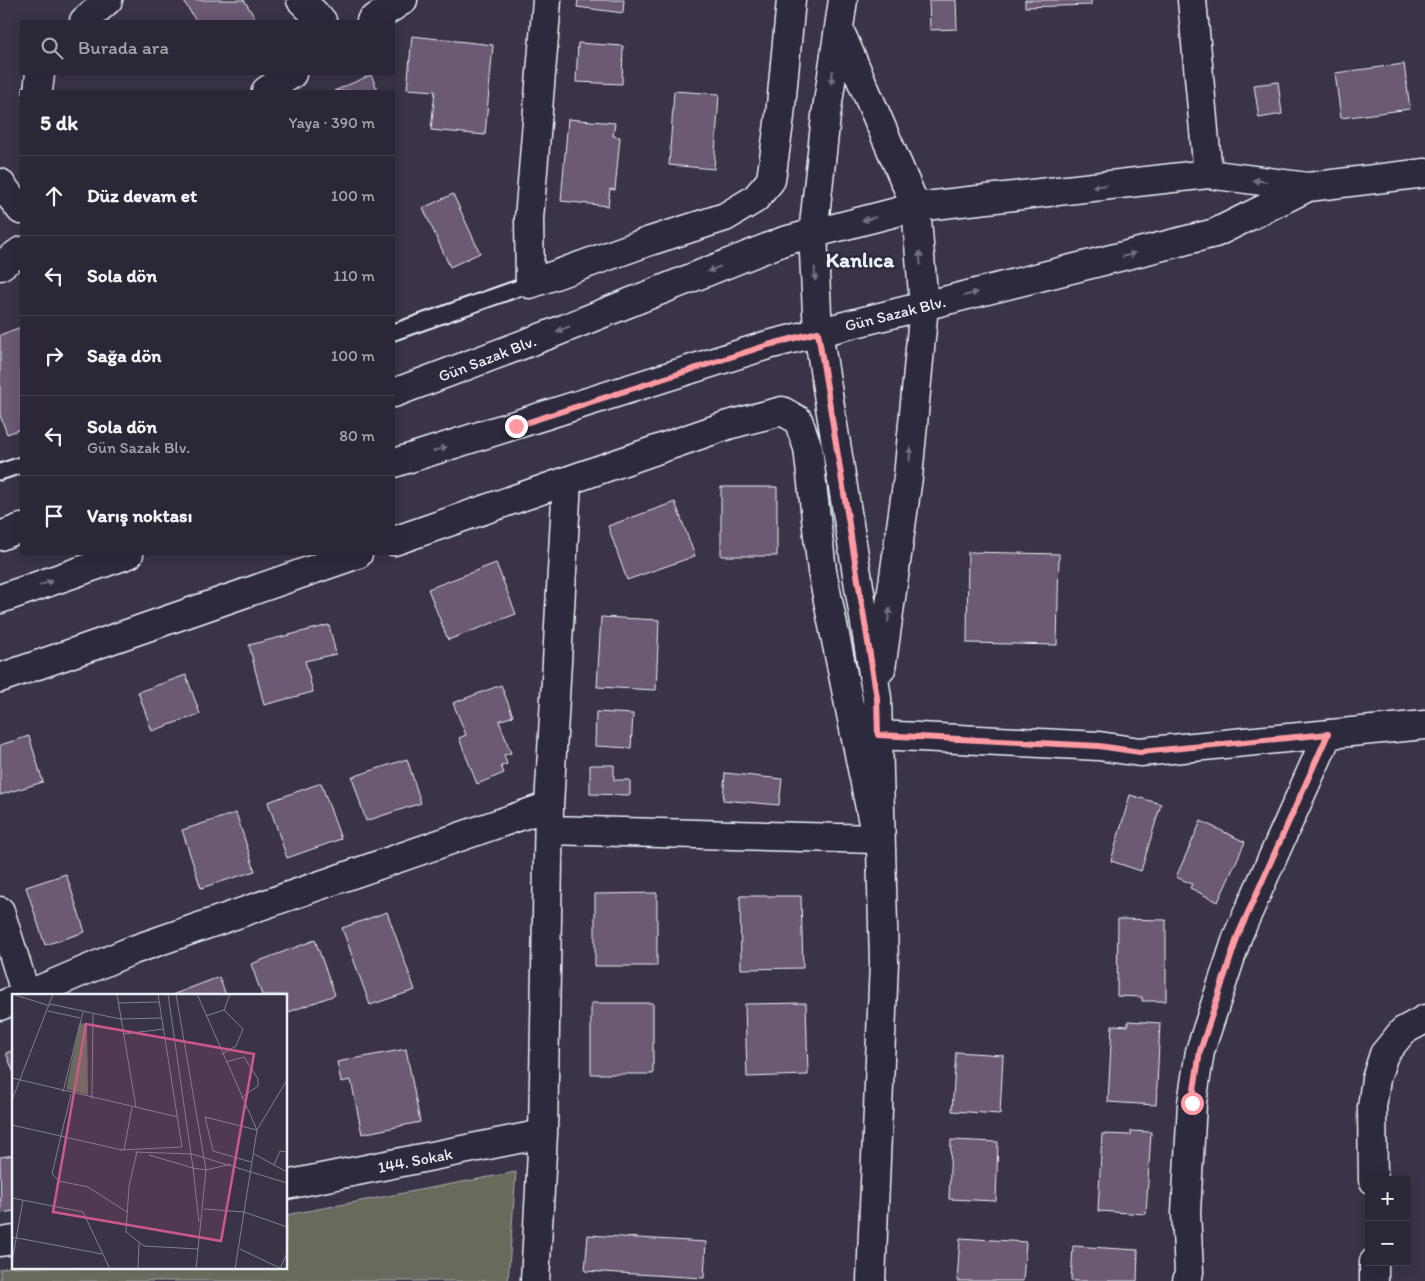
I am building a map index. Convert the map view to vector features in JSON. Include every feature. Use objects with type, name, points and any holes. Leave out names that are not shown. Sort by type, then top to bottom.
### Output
[{"type":"street","points":[[85,20],[108,0]]},
{"type":"street","points":[[301,0],[321,20]]},
{"type":"street","points":[[373,20],[403,0]]},
{"type":"street","points":[[547,0],[529,219],[530,284],[647,242],[725,217],[755,198],[771,180],[780,116],[791,0]]},
{"type":"street","points":[[843,0],[826,116],[813,234],[818,332],[877,698],[879,852],[884,962],[871,1281]]},
{"type":"street","points":[[1192,0],[1208,174]]},
{"type":"street","points":[[839,29],[916,207],[924,306],[908,477],[877,698]]},
{"type":"street","points":[[38,90],[40,75]]},
{"type":"street","points":[[268,90],[290,75]]},
{"type":"street","name":"Gün Sazak Blv.","points":[[395,393],[556,332],[784,241],[916,207],[1208,174],[1308,187],[1425,173]]},
{"type":"street","points":[[0,183],[20,209]]},
{"type":"street","name":"Gün Sazak Blv.","points":[[395,464],[768,345],[1215,233],[1308,187]]},
{"type":"street","points":[[0,266],[20,252]]},
{"type":"street","points":[[395,541],[728,425],[782,411],[798,420],[808,448],[822,571],[879,852]]},
{"type":"street","points":[[535,1281],[543,1134],[549,818],[567,481]]},
{"type":"street","points":[[0,536],[20,528]]},
{"type":"street","points":[[0,599],[126,555]]},
{"type":"street","points":[[0,678],[355,555]]},
{"type":"street","points":[[878,735],[1099,746],[1140,752],[1425,725]]},
{"type":"street","points":[[1187,1281],[1189,1272],[1186,1212],[1192,1103],[1200,1051],[1238,935],[1328,734]]},
{"type":"street","points":[[29,994],[133,950],[549,818],[879,852]]},
{"type":"street","points":[[0,911],[27,994]]},
{"type":"street","points":[[0,1006],[12,1001]]},
{"type":"street","points":[[1373,1176],[1372,1107],[1376,1079],[1384,1054],[1403,1031],[1425,1019]]},
{"type":"street","name":"144. Sokak","points":[[288,1185],[543,1134]]},
{"type":"street","points":[[1374,1266],[1374,1281]]},
{"type":"lane","points":[[395,332],[530,284]]},
{"type":"lane","points":[[0,472],[20,465]]},
{"type":"green space","points":[[516,1172],[508,1281],[0,1281],[0,1269],[12,1266],[12,1268],[288,1268],[288,1215]]},
{"type":"building","points":[[183,0],[244,0],[256,20],[195,20]]},
{"type":"building","points":[[578,0],[624,0],[623,13],[577,7]]},
{"type":"building","points":[[929,0],[956,0],[957,29],[930,30]]},
{"type":"building","points":[[1025,0],[1091,0],[1091,5],[1025,7]]},
{"type":"building","points":[[412,36],[493,45],[485,135],[431,130],[435,91],[407,89]]},
{"type":"building","points":[[578,43],[623,46],[622,84],[576,82]]},
{"type":"building","points":[[1404,64],[1410,109],[1341,118],[1335,73]]},
{"type":"building","points":[[371,75],[378,90],[336,90]]},
{"type":"building","points":[[1278,82],[1282,114],[1259,118],[1254,85]]},
{"type":"building","points":[[674,91],[719,94],[714,169],[669,165]]},
{"type":"building","points":[[568,119],[615,123],[613,136],[620,137],[615,190],[610,189],[608,206],[561,201]]},
{"type":"building","points":[[453,194],[480,253],[450,267],[423,208]]},
{"type":"building","points":[[20,327],[20,429],[7,434],[0,415],[0,335]]},
{"type":"building","points":[[721,487],[777,487],[777,556],[721,556]]},
{"type":"building","points":[[675,502],[695,556],[627,580],[608,526]]},
{"type":"building","points":[[968,552],[1059,554],[1057,645],[967,643]]},
{"type":"building","points":[[496,563],[516,614],[448,640],[428,589]]},
{"type":"building","points":[[601,617],[659,620],[656,690],[597,687]]},
{"type":"building","points":[[329,625],[336,654],[305,661],[313,692],[264,705],[249,645]]},
{"type":"building","points":[[186,675],[200,714],[152,731],[138,692]]},
{"type":"building","points":[[501,685],[513,716],[499,721],[511,753],[504,755],[507,764],[501,766],[504,773],[477,784],[459,738],[466,735],[453,703]]},
{"type":"building","points":[[596,712],[633,714],[631,748],[595,746]]},
{"type":"building","points":[[29,736],[43,782],[0,795],[0,745]]},
{"type":"building","points":[[407,759],[421,803],[366,821],[352,777]]},
{"type":"building","points":[[590,765],[614,765],[614,780],[630,780],[630,795],[590,794]]},
{"type":"building","points":[[725,773],[782,779],[779,805],[723,800]]},
{"type":"building","points":[[321,783],[341,839],[287,858],[268,802]]},
{"type":"building","points":[[1130,795],[1161,804],[1141,871],[1111,861]]},
{"type":"building","points":[[236,813],[255,871],[201,888],[182,830]]},
{"type":"building","points":[[1201,821],[1245,842],[1218,902],[1190,888],[1192,884],[1176,877]]},
{"type":"building","points":[[66,874],[85,932],[45,945],[26,887]]},
{"type":"building","points":[[657,893],[657,966],[595,966],[595,894]]},
{"type":"building","points":[[740,896],[801,896],[803,968],[741,969]]},
{"type":"building","points":[[387,912],[415,990],[370,1005],[342,928]]},
{"type":"building","points":[[1118,919],[1166,920],[1166,1001],[1142,1001],[1142,997],[1117,996]]},
{"type":"building","points":[[315,940],[335,995],[288,1012],[288,994],[262,994],[251,964]]},
{"type":"building","points":[[219,977],[226,994],[175,994]]},
{"type":"building","points":[[591,1003],[653,1003],[653,1074],[591,1074]]},
{"type":"building","points":[[806,1003],[808,1075],[747,1077],[745,1004]]},
{"type":"building","points":[[1128,1021],[1160,1023],[1156,1105],[1108,1102],[1112,1025],[1128,1026]]},
{"type":"building","points":[[406,1049],[420,1122],[362,1134],[351,1080],[341,1082],[337,1062]]},
{"type":"building","points":[[12,1051],[12,1068],[6,1053]]},
{"type":"building","points":[[956,1052],[1003,1055],[1000,1114],[952,1111]]},
{"type":"building","points":[[1131,1131],[1151,1132],[1146,1214],[1098,1211],[1102,1134],[1131,1135]]},
{"type":"building","points":[[951,1140],[998,1142],[996,1201],[949,1199]]},
{"type":"building","points":[[12,1155],[12,1211],[1,1213],[0,1157]]},
{"type":"building","points":[[588,1235],[706,1242],[704,1278],[585,1271]]},
{"type":"building","points":[[960,1238],[1026,1242],[1023,1281],[957,1281]]},
{"type":"building","points":[[1073,1246],[1138,1250],[1137,1281],[1071,1281]]},
{"type":"district","name":"Kanlıca","points":[[860,260]]},
{"type":"route","points":[[516,426],[768,345],[818,332],[877,698],[878,735],[1099,746],[1140,752],[1328,734],[1238,935],[1200,1051],[1192,1103]]}]
